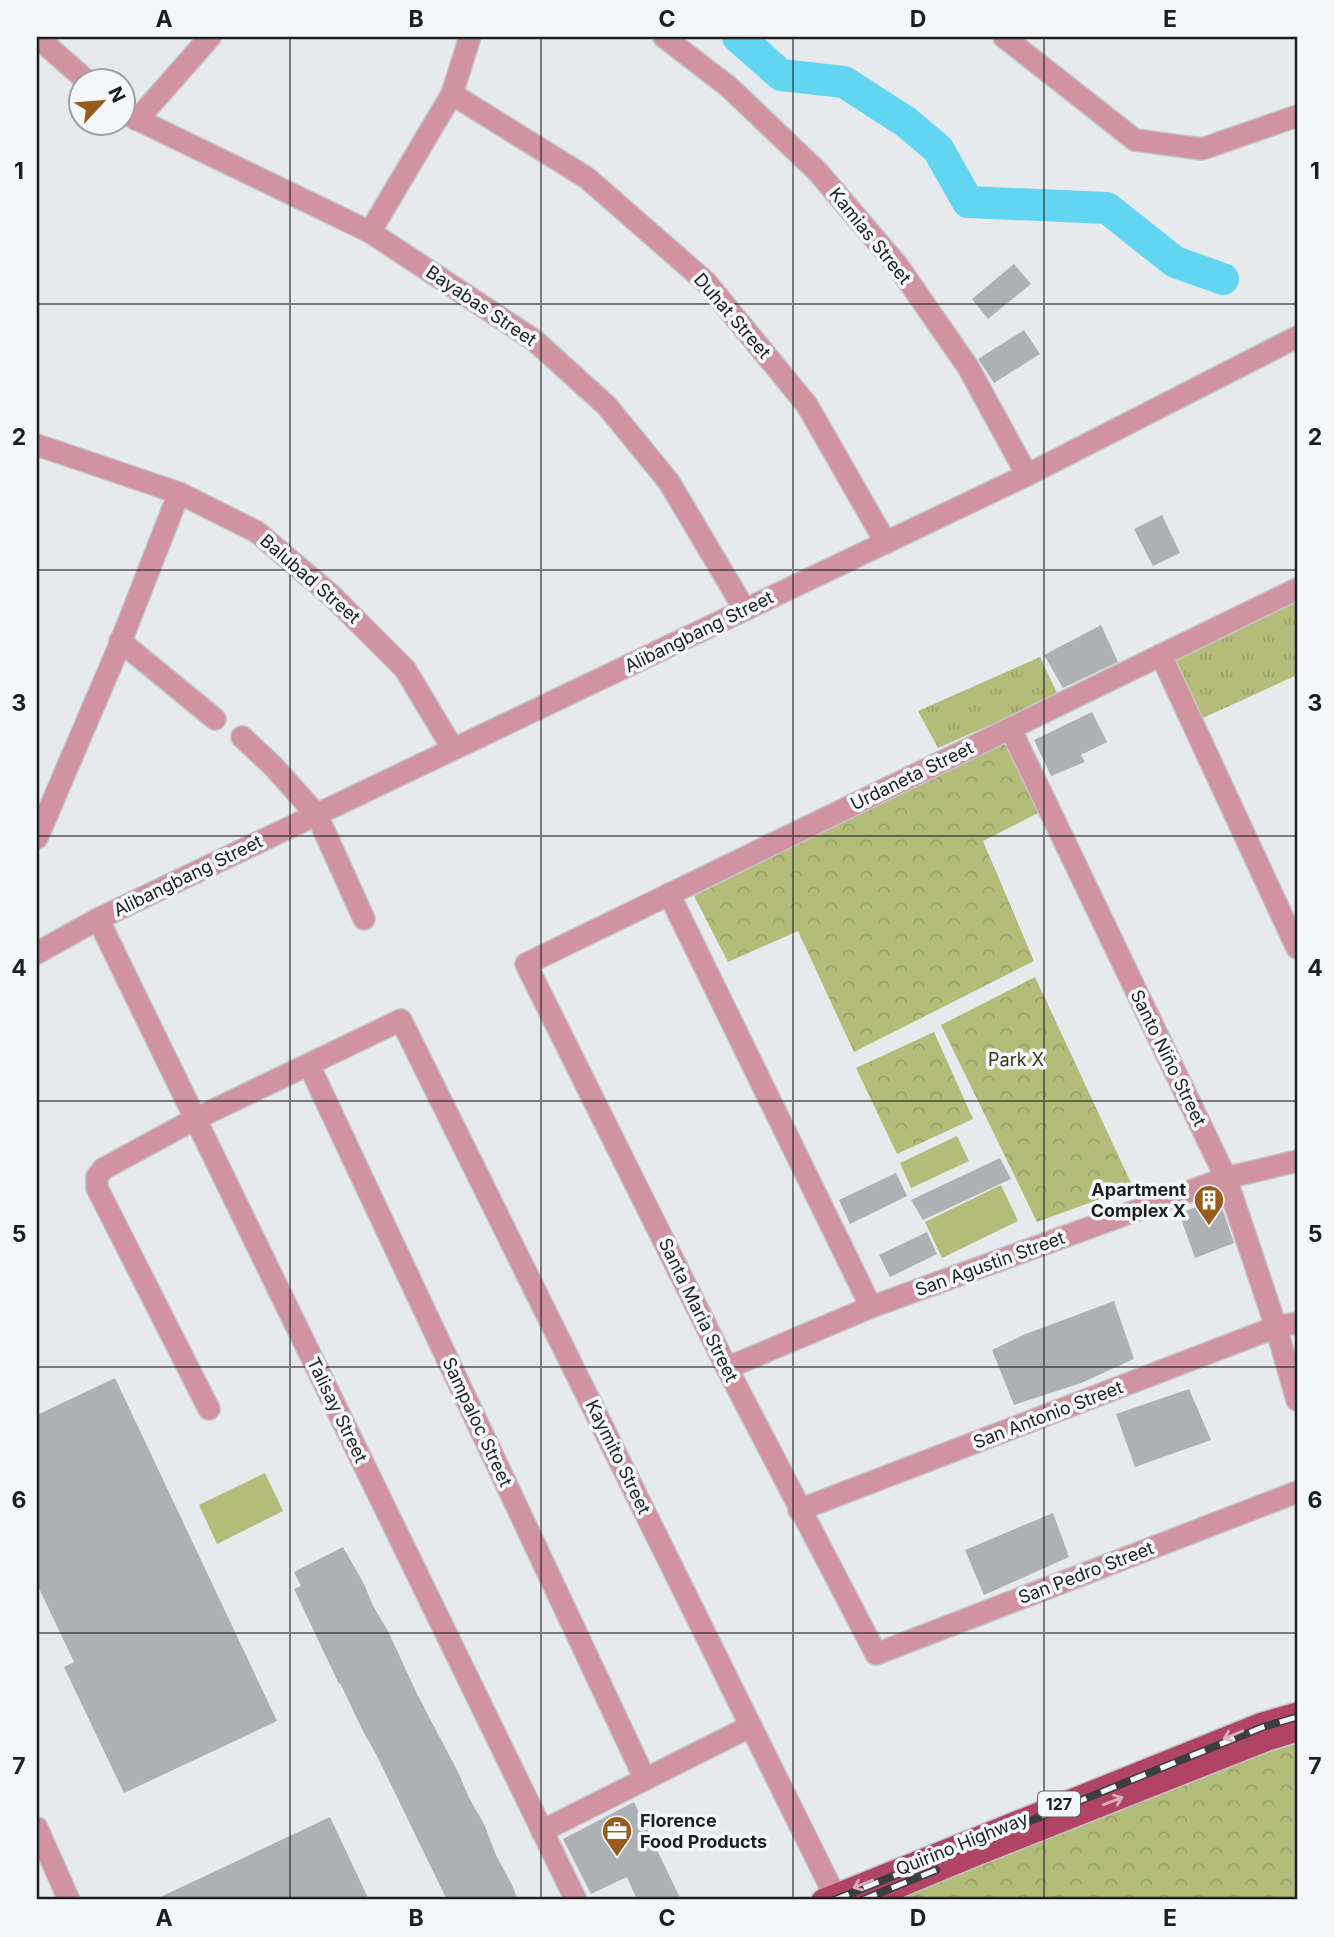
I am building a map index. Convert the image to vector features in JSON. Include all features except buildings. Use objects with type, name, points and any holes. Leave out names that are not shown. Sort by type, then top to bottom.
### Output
[{"type":"main road","name":"Quirino Highway","points":[[868,1900],[970,1849],[1262,1723],[1297,1713]]},
{"type":"main road","name":"Quirino Highway","points":[[831,1899],[1297,1731]]},
{"type":"street","points":[[37,37],[70,66]]},
{"type":"street","points":[[136,110],[210,37]]},
{"type":"street","points":[[370,232],[452,94],[470,37]]},
{"type":"street","name":"Kamias Street","points":[[664,37],[729,87],[818,172],[898,266],[968,367],[1027,475]]},
{"type":"street","points":[[1005,37],[1135,140],[1202,149],[1297,116]]},
{"type":"street","name":"Duhat Street","points":[[452,94],[587,178],[706,282],[807,405],[886,543]]},
{"type":"street","name":"Bayabas Street","points":[[136,119],[370,232],[534,340],[607,406],[669,482],[745,610]]},
{"type":"street","name":"Alibangbang Street","points":[[37,953],[98,919],[1027,475],[1297,337]]},
{"type":"street","name":"Balubad Street","points":[[37,445],[179,493],[257,532],[331,595],[405,669],[453,749]]},
{"type":"street","points":[[37,838],[179,493]]},
{"type":"street","name":"Urdaneta Street","points":[[526,964],[1297,589]]},
{"type":"street","points":[[120,641],[215,719]]},
{"type":"street","points":[[1161,655],[1297,948]]},
{"type":"street","name":"Santo Niño Street","points":[[1010,729],[1226,1178],[1297,1399]]},
{"type":"street","points":[[242,737],[273,766],[317,815],[364,919]]},
{"type":"street","points":[[669,894],[872,1307]]},
{"type":"street","name":"Talisay Street","points":[[98,919],[576,1900]]},
{"type":"street","name":"Santa Maria Street","points":[[526,964],[799,1510],[876,1654]]},
{"type":"street","name":"Kaymito Street","points":[[309,1065],[401,1020],[751,1726],[831,1899]]},
{"type":"street","points":[[209,1409],[97,1188],[97,1177],[103,1169],[195,1119],[309,1065]]},
{"type":"street","name":"Sampaloc Street","points":[[309,1065],[645,1779]]},
{"type":"street","name":"San Agustin Street","points":[[727,1368],[872,1307],[1226,1178],[1297,1161]]},
{"type":"street","name":"San Antonio Street","points":[[799,1510],[1276,1327],[1297,1323]]},
{"type":"street","name":"San Pedro Street","points":[[876,1654],[1297,1492]]},
{"type":"street","points":[[542,1831],[751,1726]]},
{"type":"street","points":[[37,1828],[69,1900]]},
{"type":"green space","points":[[1297,600],[1297,675],[1203,718],[1170,659]]},
{"type":"green space","points":[[1040,657],[1058,695],[938,748],[918,711]]},
{"type":"green space","points":[[1009,737],[1042,811],[983,841],[1034,961],[854,1052],[798,931],[728,962],[694,896]]},
{"type":"green space","name":"Park X","points":[[1035,977],[1133,1187],[1037,1222],[941,1025]]},
{"type":"green space","points":[[934,1032],[973,1119],[897,1154],[856,1068]]},
{"type":"green space","points":[[957,1136],[969,1161],[911,1188],[900,1163]]},
{"type":"green space","points":[[1001,1185],[1018,1221],[942,1258],[925,1222]]},
{"type":"green space","points":[[265,1473],[283,1511],[217,1544],[199,1505]]},
{"type":"green space","points":[[1297,1722],[1297,1900],[848,1900]]},
{"type":"waterway","points":[[738,37],[781,75],[844,82],[906,122],[938,149],[968,202],[1107,208],[1175,262],[1223,279]]},
{"type":"railway","points":[[834,1900],[1263,1727],[1297,1717]]},
{"type":"railway","points":[[862,1900],[936,1870]]},
{"type":"place","name":"Apartment Complex X","points":[[1209,1227]]},
{"type":"place","name":"Florence Food Products","points":[[617,1858]]}]
